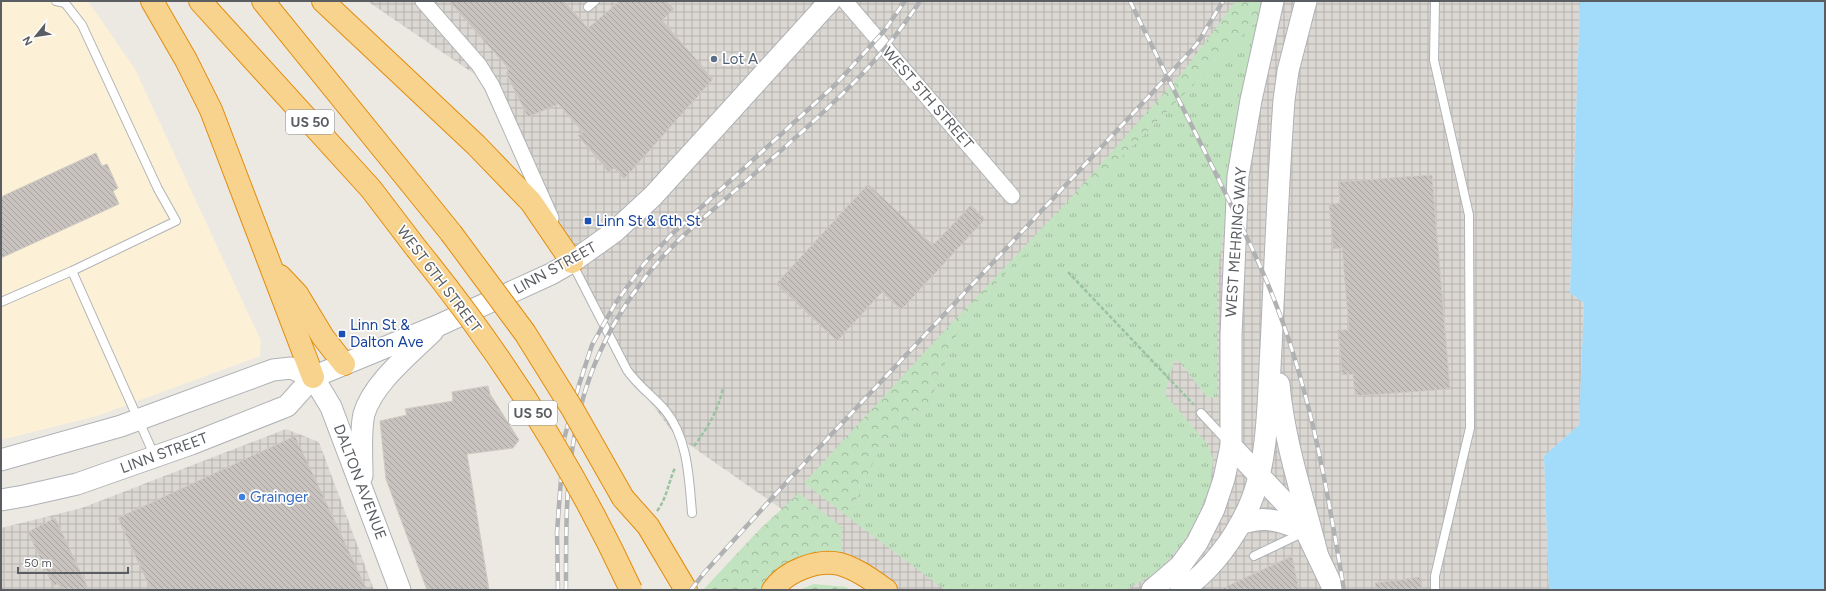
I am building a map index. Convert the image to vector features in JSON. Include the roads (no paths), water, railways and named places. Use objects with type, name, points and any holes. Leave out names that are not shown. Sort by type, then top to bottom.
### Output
[{"type":"highway","points":[[152,1],[186,60],[211,110],[313,377]]},
{"type":"highway","name":"WEST 6TH STREET","points":[[200,1],[371,189],[449,288],[537,419],[591,509],[631,590]]},
{"type":"highway","name":"US 50","points":[[263,1],[451,233],[529,340],[573,410],[623,498],[668,590]]},
{"type":"highway","points":[[323,1],[476,145],[526,197],[572,262]]},
{"type":"highway","points":[[272,268],[298,294],[309,315],[344,364]]},
{"type":"highway","points":[[623,498],[648,526],[686,590]]},
{"type":"highway","points":[[773,590],[791,574],[807,567],[823,564],[839,564],[862,574],[886,590]]},
{"type":"main road","name":"LINN STREET","points":[[1,500],[77,484],[155,457],[287,406],[313,377],[437,326],[551,274],[572,262],[614,232],[653,196],[830,1]]},
{"type":"main road","name":"WEST MEHRING WAY","points":[[1152,590],[1180,566],[1197,543],[1214,509],[1224,479],[1232,446],[1231,335],[1238,176],[1251,100],[1273,1]]},
{"type":"main road","points":[[1187,588],[1207,570],[1240,524],[1251,503],[1259,475],[1268,399],[1284,100],[1288,71],[1306,1]]},
{"type":"main road","points":[[1272,321],[1284,429],[1317,553]]},
{"type":"main road","points":[[361,485],[362,433],[367,407],[378,388],[386,378],[437,326]]},
{"type":"main road","points":[[1,460],[54,446],[139,420],[273,370],[291,368],[313,377]]},
{"type":"main road","name":"DALTON AVENUE","points":[[313,377],[331,407],[400,590]]},
{"type":"main road","points":[[1232,446],[1292,510],[1303,525],[1334,590]]},
{"type":"main road","points":[[1272,490],[1316,574],[1321,590]]},
{"type":"main road","points":[[1240,524],[1265,519],[1278,520],[1293,530]]},
{"type":"street","points":[[423,1],[479,65],[492,86],[572,262]]},
{"type":"street","name":"WEST 5TH STREET","points":[[844,1],[1012,196]]},
{"type":"lane","points":[[1,302],[72,271],[176,221],[158,189],[82,25],[65,3],[56,1]]},
{"type":"lane","points":[[588,7],[595,1]]},
{"type":"lane","points":[[1435,1],[1434,60],[1469,215],[1470,428],[1435,576],[1435,590]]},
{"type":"lane","points":[[572,262],[627,370],[637,384],[664,409],[672,420],[680,437],[686,458],[692,513]]},
{"type":"lane","points":[[72,271],[155,457]]},
{"type":"lane","points":[[1201,413],[1232,446]]},
{"type":"lane","points":[[1254,556],[1293,530]]},
{"type":"water","points":[[1580,1],[1825,1],[1825,590],[1549,590],[1544,456],[1579,425],[1584,303],[1570,293]]},
{"type":"railway","points":[[558,590],[557,532],[564,439],[592,345],[615,304],[643,265],[672,234],[836,84],[884,31],[905,1]]},
{"type":"railway","points":[[566,590],[567,500],[571,455],[575,432],[580,410],[595,363],[618,318],[631,297],[662,258],[687,232],[791,142],[848,89],[891,41],[920,1]]},
{"type":"railway","points":[[1130,1],[1248,240],[1277,307],[1300,376],[1318,447],[1344,590]]},
{"type":"railway","points":[[691,590],[704,573],[784,485],[1197,44],[1223,1]]},
{"type":"place","name":"Lot A","points":[[714,59]]},
{"type":"place","name":"Linn St & 6th St","points":[[588,221]]},
{"type":"place","name":"Linn St & Dalton Ave","points":[[342,334]]},
{"type":"place","name":"Grainger","points":[[242,497]]}]
